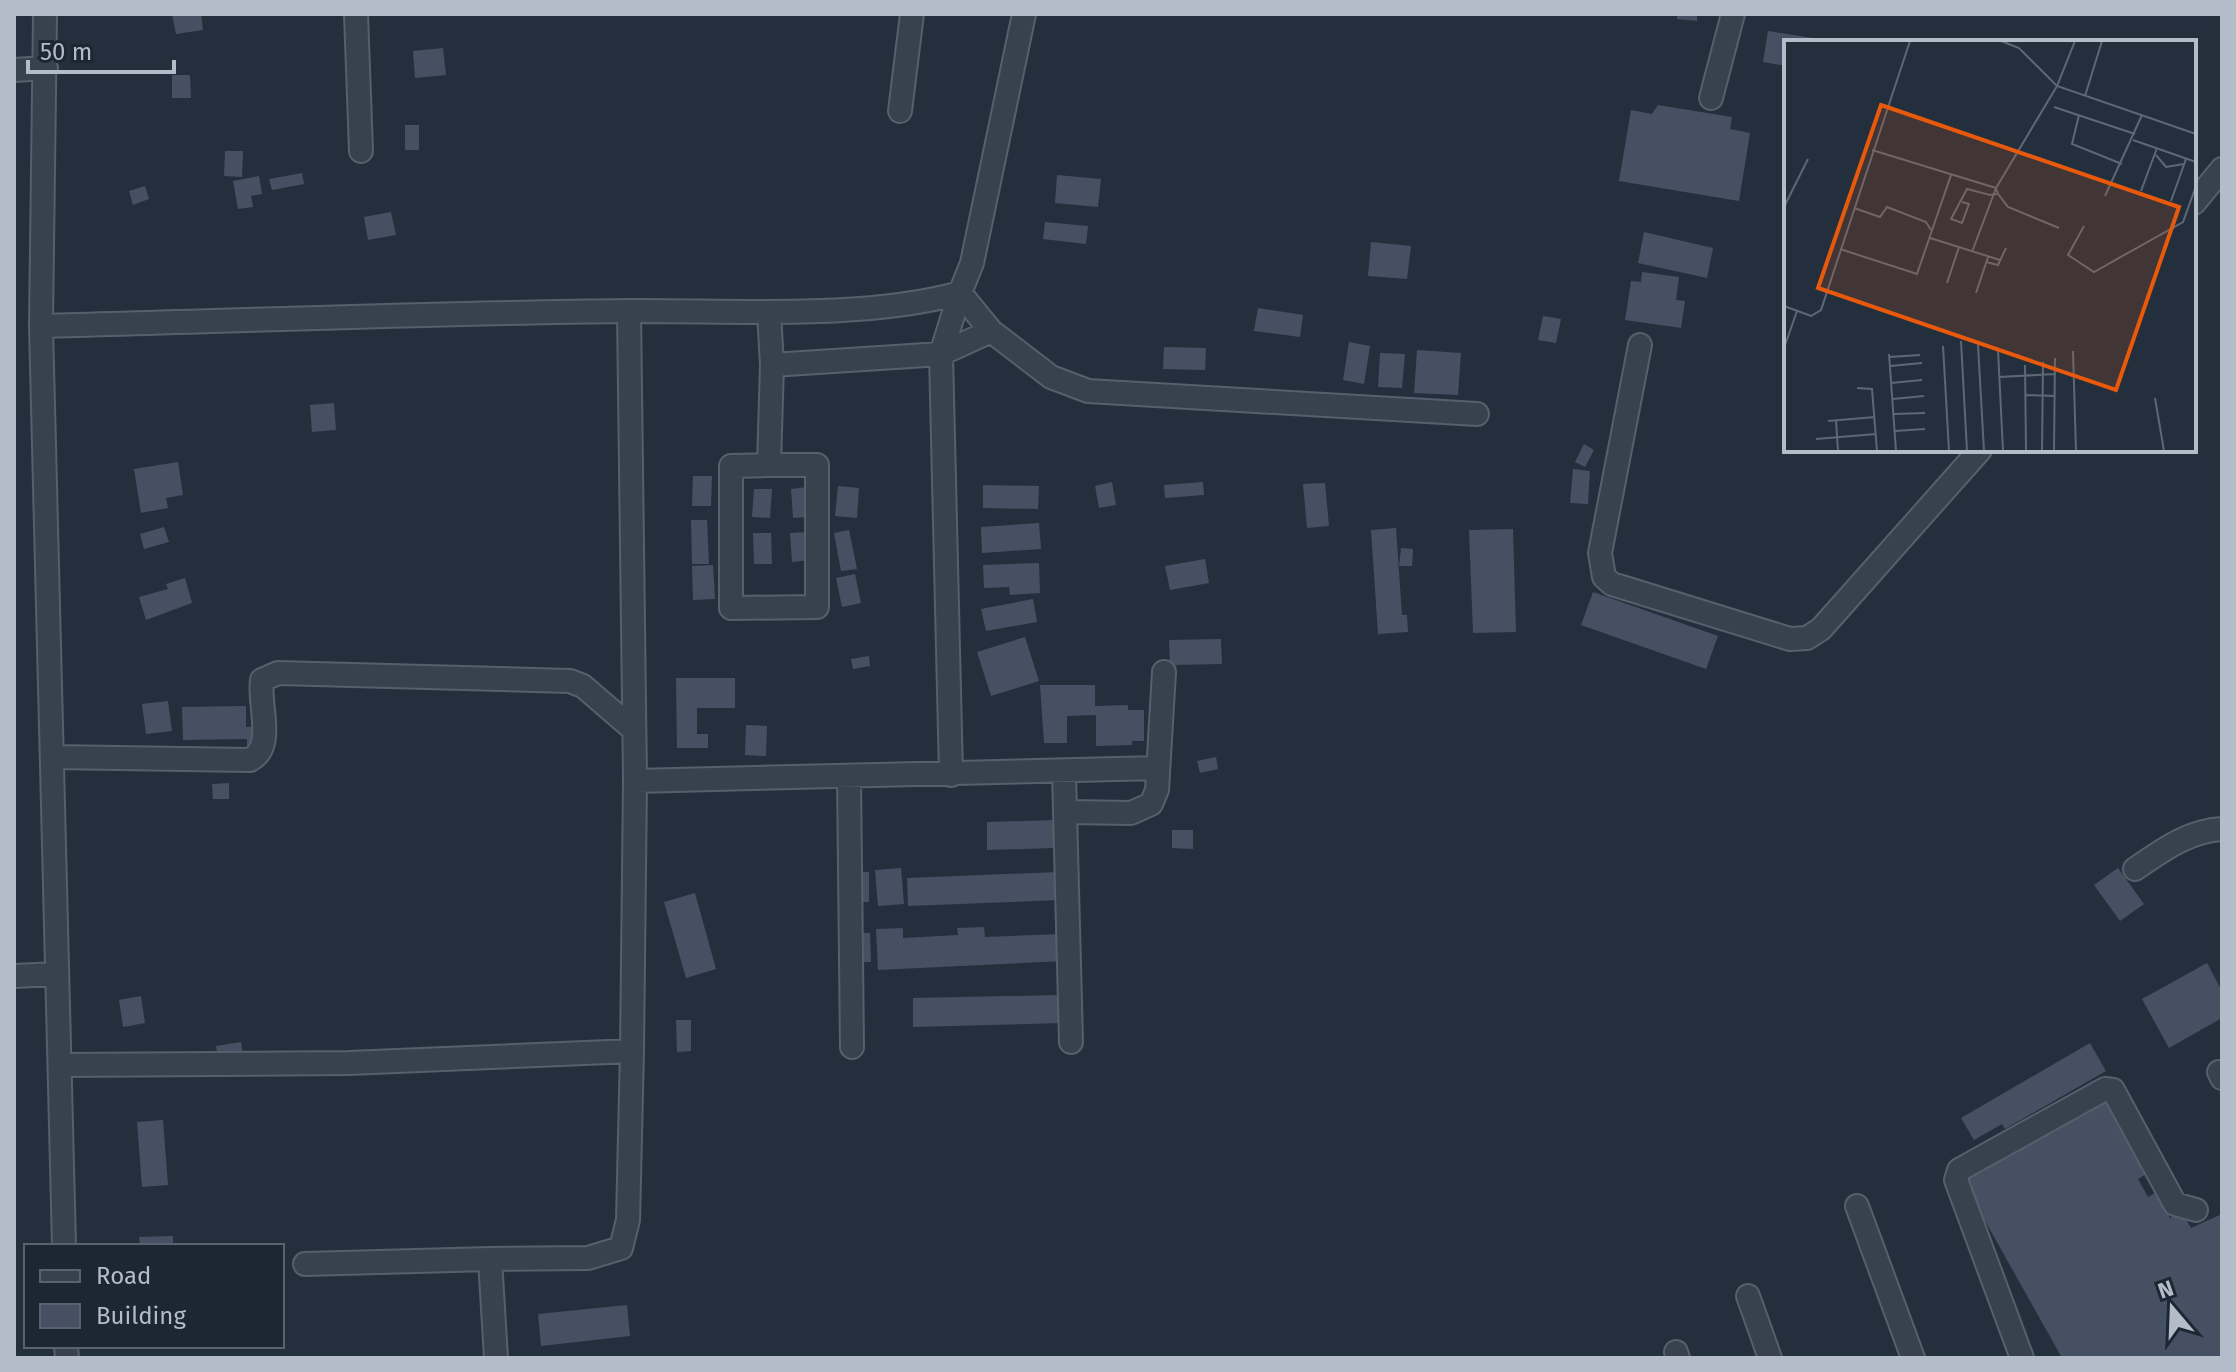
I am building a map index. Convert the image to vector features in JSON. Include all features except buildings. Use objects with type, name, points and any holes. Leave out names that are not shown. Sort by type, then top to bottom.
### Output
[{"type":"street","points":[[45,14],[41,326],[64,1244]]},
{"type":"street","points":[[356,14],[361,151]]},
{"type":"street","points":[[900,111],[912,14]]},
{"type":"street","points":[[951,775],[941,354],[972,263],[1024,14]]},
{"type":"street","points":[[1711,98],[1733,14]]},
{"type":"street","points":[[14,70],[46,68]]},
{"type":"street","points":[[2196,201],[2222,169]]},
{"type":"street","points":[[41,326],[629,311],[769,312],[925,302],[960,293]]},
{"type":"street","points":[[960,293],[991,331],[1051,377],[1088,391],[1477,414]]},
{"type":"street","points":[[305,1264],[588,1258],[621,1248],[628,1220],[635,781],[629,311]]},
{"type":"street","points":[[769,312],[772,365],[769,465]]},
{"type":"street","points":[[772,365],[941,354],[991,331]]},
{"type":"street","points":[[1640,345],[1600,564],[1604,577],[1612,584],[1790,639],[1815,634],[1978,452]]},
{"type":"street","points":[[769,465],[817,465],[817,607],[731,608],[731,466],[769,465]]},
{"type":"street","points":[[1068,812],[1131,813],[1145,810],[1155,798],[1164,672]]},
{"type":"street","points":[[52,757],[250,760],[257,756],[264,743],[262,680],[278,673],[570,681],[583,686],[634,730]]},
{"type":"street","points":[[635,781],[1064,773],[1157,768]]},
{"type":"street","points":[[1064,773],[1068,812],[1071,1042]]},
{"type":"street","points":[[849,777],[852,1047]]},
{"type":"street","points":[[2135,869],[2172,843],[2196,832],[2222,829]]},
{"type":"street","points":[[14,976],[57,974]]},
{"type":"street","points":[[60,1065],[349,1063],[632,1051]]},
{"type":"street","points":[[2022,1358],[1956,1180],[1959,1170],[2105,1089],[2113,1090],[2175,1204],[2196,1210]]},
{"type":"street","points":[[1857,1206],[1913,1358]]},
{"type":"street","points":[[490,1259],[496,1358]]},
{"type":"street","points":[[1748,1296],[1770,1358]]}]
